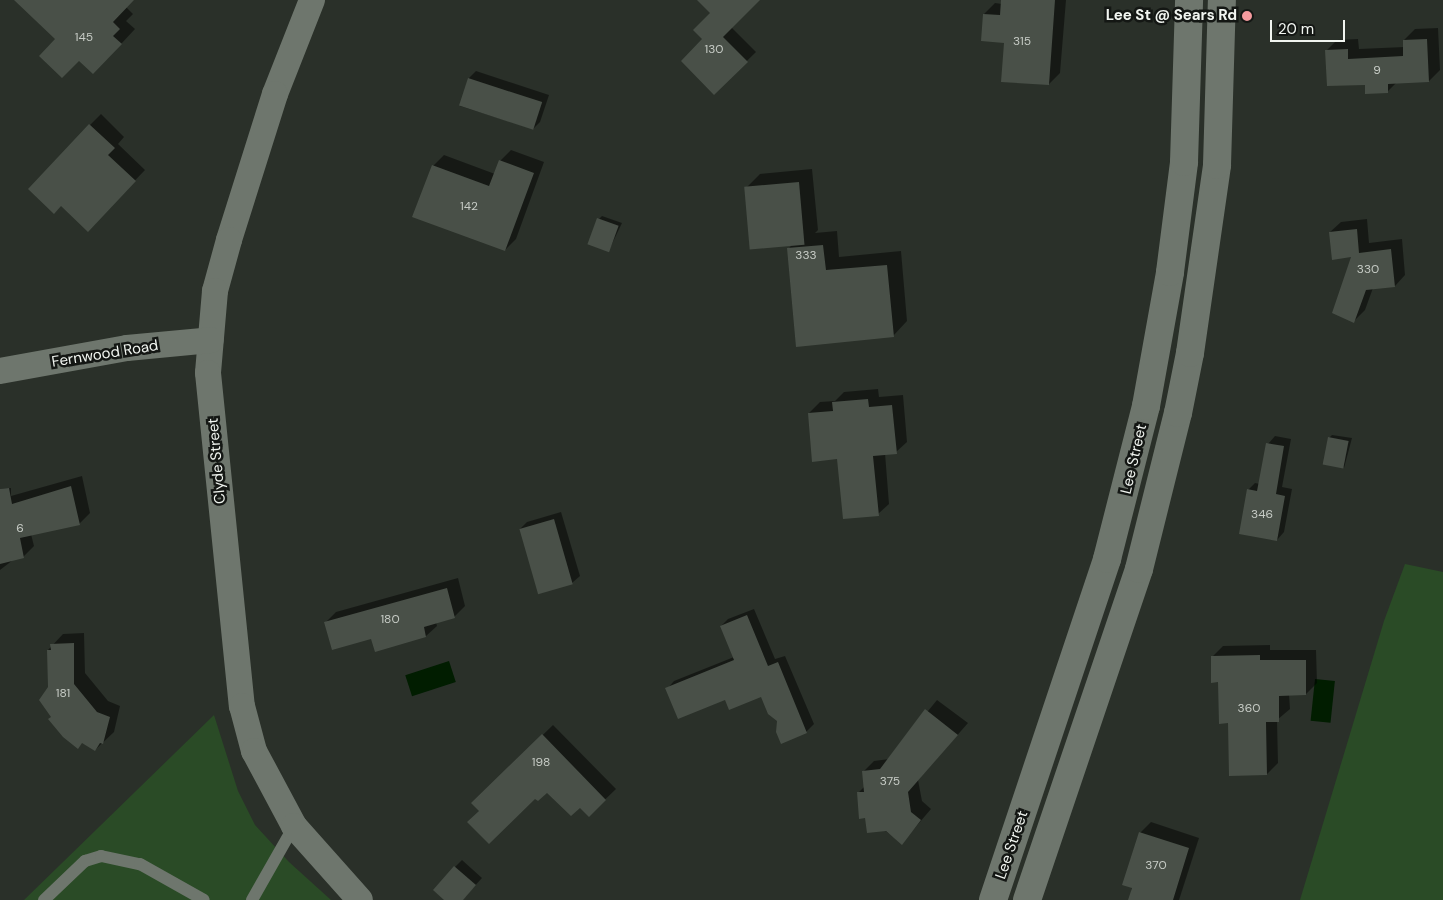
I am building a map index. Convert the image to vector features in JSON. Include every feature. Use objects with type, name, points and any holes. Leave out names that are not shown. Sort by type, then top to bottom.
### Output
[{"type":"main road","name":"Lee Street","points":[[993,900],[1105,568],[1146,406],[1170,272],[1184,162],[1190,0]]},
{"type":"main road","points":[[1027,900],[1139,569],[1178,413],[1192,343],[1217,165],[1222,0]]},
{"type":"street","name":"Clyde Street","points":[[312,0],[276,94],[229,240],[215,291],[208,373],[242,706],[254,752],[294,826],[360,900]]},
{"type":"street","name":"Fernwood Road","points":[[0,371],[127,348],[211,340]]},
{"type":"lane","points":[[252,900],[294,826]]},
{"type":"lane","points":[[44,900],[85,861],[101,856],[140,864],[204,900]]},
{"type":"shaded area","points":[[1405,564],[1443,572],[1443,900],[1300,900],[1384,621]]},
{"type":"shaded area","points":[[449,661],[456,682],[412,696],[405,675]]},
{"type":"shaded area","points":[[1315,679],[1335,681],[1331,723],[1311,721]]},
{"type":"shaded area","points":[[214,715],[238,791],[255,825],[289,862],[331,900],[24,900]]},
{"type":"building","points":[[14,0],[134,0],[113,22],[120,29],[113,36],[122,44],[93,74],[79,61],[62,78],[39,56],[55,39]]},
{"type":"building","points":[[697,0],[760,0],[723,37],[748,62],[714,95],[681,61],[702,39],[693,30],[710,13]]},
{"type":"building","points":[[1001,0],[1055,0],[1049,85],[1001,82],[1004,43],[981,41],[983,14],[1000,15]]},
{"type":"building","points":[[1427,39],[1429,82],[1388,84],[1388,93],[1365,94],[1365,85],[1327,86],[1325,50],[1348,49],[1348,59],[1403,56],[1403,40]]},
{"type":"building","points":[[468,78],[542,102],[533,130],[459,106]]},
{"type":"building","points":[[89,124],[115,148],[108,155],[136,181],[88,232],[61,206],[54,214],[28,189]]},
{"type":"building","points":[[499,160],[534,173],[505,251],[412,217],[432,165],[489,186]]},
{"type":"building","points":[[799,182],[804,245],[750,250],[744,187]]},
{"type":"building","points":[[597,218],[619,226],[609,252],[587,244]]},
{"type":"building","points":[[1357,229],[1359,253],[1391,249],[1395,287],[1366,290],[1354,323],[1332,313],[1351,257],[1332,260],[1329,232]]},
{"type":"building","points":[[823,245],[826,270],[887,265],[894,337],[796,347],[787,248]]},
{"type":"building","points":[[868,399],[869,407],[892,405],[897,454],[873,456],[879,516],[843,519],[837,459],[812,462],[808,413],[833,411],[832,402]]},
{"type":"building","points":[[1328,437],[1349,441],[1343,468],[1323,464]]},
{"type":"building","points":[[1266,443],[1284,446],[1276,494],[1285,496],[1277,541],[1239,534],[1247,489],[1257,491]]},
{"type":"building","points":[[71,486],[80,525],[20,538],[24,558],[0,564],[0,489],[9,488],[12,504]]},
{"type":"building","points":[[554,519],[573,584],[538,594],[519,529]]},
{"type":"building","points":[[447,588],[455,618],[424,627],[426,637],[375,652],[371,639],[332,650],[324,622]]},
{"type":"building","points":[[747,615],[768,666],[778,662],[807,733],[781,744],[776,732],[777,721],[768,714],[761,697],[729,710],[725,700],[678,719],[665,688],[734,660],[720,626]]},
{"type":"building","points":[[74,643],[74,684],[97,712],[110,717],[103,744],[100,743],[95,751],[82,743],[78,749],[63,737],[48,719],[51,717],[39,700],[48,687],[47,650],[51,650],[50,644]]},
{"type":"building","points":[[1260,655],[1260,660],[1306,660],[1306,695],[1279,696],[1279,722],[1266,722],[1267,775],[1229,776],[1228,723],[1219,724],[1218,682],[1211,683],[1211,656]]},
{"type":"building","points":[[925,709],[958,735],[908,792],[911,812],[921,820],[902,845],[886,831],[867,833],[865,818],[859,819],[857,792],[864,792],[862,771],[880,769]]},
{"type":"building","points":[[542,734],[606,800],[589,817],[580,808],[571,816],[547,793],[538,801],[535,799],[489,844],[467,822],[479,811],[471,803]]},
{"type":"building","points":[[1139,832],[1189,848],[1173,900],[1128,900],[1132,888],[1122,885]]},
{"type":"building","points":[[454,866],[476,885],[463,900],[444,900],[433,890]]},
{"type":"place","name":"Lee St @ Sears Rd","points":[[1247,16]]}]
